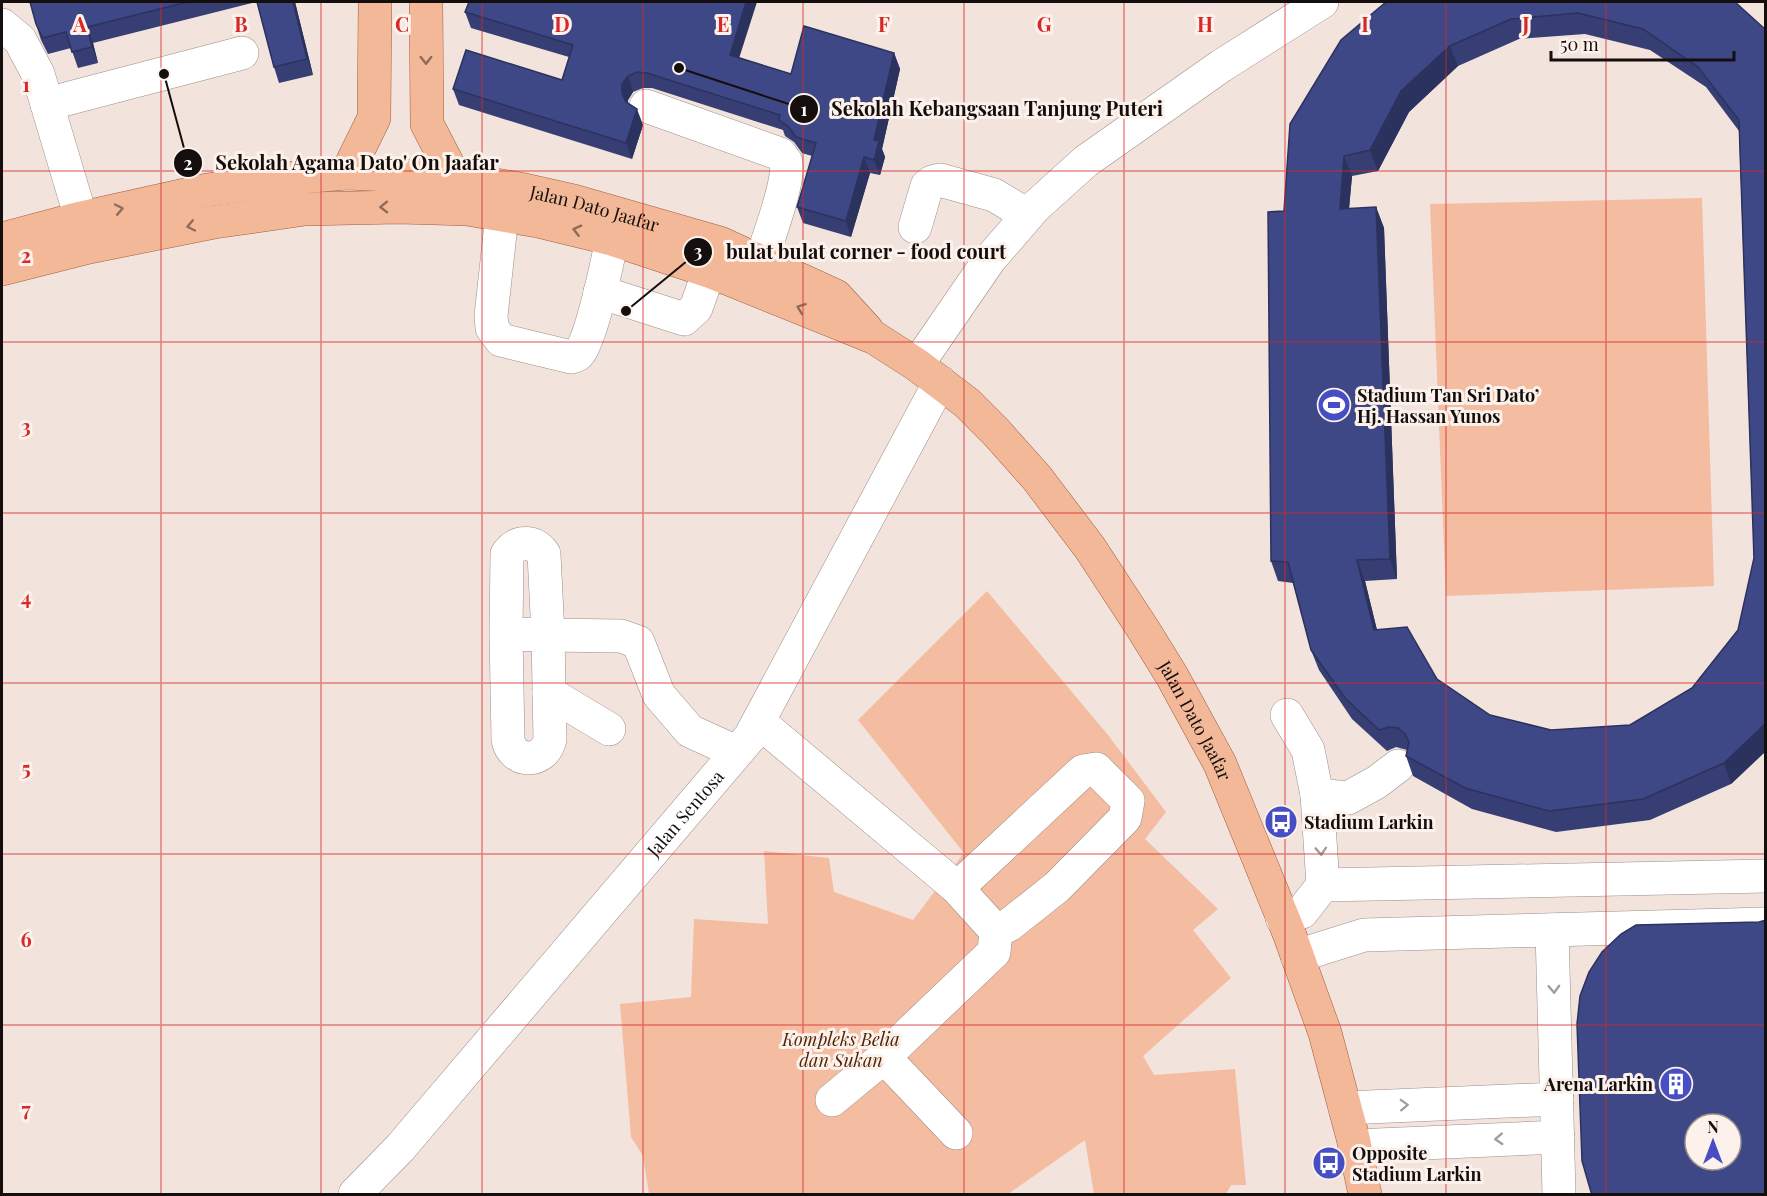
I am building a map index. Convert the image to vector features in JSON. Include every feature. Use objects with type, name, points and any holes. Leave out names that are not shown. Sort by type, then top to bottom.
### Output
[{"type":"main road","points":[[347,173],[374,118],[375,2]]},
{"type":"main road","points":[[426,2],[427,124],[455,178]]},
{"type":"main road","name":"Jalan Dato Jaafar","points":[[2,238],[207,190],[347,173],[455,178],[574,201],[720,243],[836,296],[875,338]]},
{"type":"main road","name":"Jalan Dato Jaafar","points":[[2,269],[89,247],[203,224],[305,209],[399,207],[467,209],[538,221],[612,239],[710,271],[875,338],[929,374],[967,404],[996,432],[1037,478],[1090,548],[1172,676],[1220,764],[1297,956],[1325,1033],[1355,1146],[1365,1194]]},
{"type":"street","name":"Jalan Sentosa","points":[[355,1194],[400,1148],[750,737],[929,374],[990,259],[1027,216],[1086,161],[1221,66],[1322,2]]},
{"type":"street","points":[[2,25],[20,40],[38,74],[81,218]]},
{"type":"street","points":[[47,104],[242,53]]},
{"type":"street","points":[[646,106],[780,154],[786,162],[779,203],[761,260]]},
{"type":"street","points":[[915,227],[927,186],[940,180],[994,195],[1027,216]]},
{"type":"street","points":[[502,215],[491,316],[492,328],[501,340],[571,357],[578,355],[584,347],[612,239]]},
{"type":"street","points":[[600,292],[684,319],[696,308],[710,271]]},
{"type":"street","points":[[528,543],[540,548],[546,561],[548,635],[548,746],[539,756],[527,758],[513,753],[508,740],[507,554],[517,544],[528,543]]},
{"type":"street","points":[[506,634],[621,636],[638,642],[659,695],[690,731],[736,752]]},
{"type":"street","points":[[549,693],[609,729]]},
{"type":"street","points":[[1282,918],[1302,912],[1323,885],[1317,795],[1308,750],[1287,715]]},
{"type":"street","points":[[759,722],[956,887],[996,931],[994,952],[884,1057],[832,1100]]},
{"type":"street","points":[[1317,795],[1348,798],[1377,782],[1398,766]]},
{"type":"street","points":[[956,887],[1083,771],[1096,769],[1128,801],[1125,818],[1057,886],[1009,925],[996,931]]},
{"type":"street","points":[[1323,885],[1766,876]]},
{"type":"street","points":[[1297,956],[1364,935],[1766,924]]},
{"type":"street","points":[[1552,930],[1559,1194]]},
{"type":"street","points":[[884,1057],[956,1133]]},
{"type":"street","points":[[1345,1108],[1557,1099]]},
{"type":"street","points":[[1355,1146],[1558,1137]]},
{"type":"green space","points":[[1702,198],[1714,586],[1446,596],[1430,204]]},
{"type":"green space","name":"Kompleks Belia dan Sukan","points":[[987,591],[1108,735],[1166,812],[1145,839],[1218,909],[1193,930],[1231,978],[1143,1056],[1154,1075],[1235,1069],[1246,1185],[1231,1185],[1226,1194],[1094,1194],[1085,1140],[1008,1194],[649,1194],[643,1156],[631,1137],[620,1004],[691,997],[694,919],[768,924],[764,851],[829,858],[834,892],[913,920],[964,853],[858,720]]},
{"type":"building","points":[[30,2],[188,2],[87,27],[92,47],[72,52],[66,32],[43,38],[36,24]]},
{"type":"building","points":[[257,2],[293,2],[307,59],[274,67]]},
{"type":"building","points":[[469,2],[746,2],[730,55],[791,74],[804,26],[894,53],[874,140],[879,141],[874,160],[864,157],[846,221],[797,207],[816,143],[796,137],[788,126],[779,120],[780,115],[647,73],[637,72],[628,76],[622,84],[622,93],[626,102],[637,109],[626,143],[453,89],[466,50],[562,80],[573,45],[465,12]]},
{"type":"building","name":"Stadium Tan Sri Dato’ Hj. Hassan Yunos","points":[[1386,2],[1735,2],[1766,30],[1766,723],[1724,763],[1643,799],[1549,811],[1465,788],[1406,756],[1409,742],[1405,734],[1398,728],[1389,727],[1379,730],[1345,698],[1311,650],[1288,562],[1271,561],[1268,212],[1284,211],[1290,124],[1341,40]],"holes":[[[1578,13],[1643,29],[1698,67],[1739,120],[1754,558],[1738,630],[1692,688],[1630,725],[1551,730],[1490,715],[1437,679],[1407,627],[1374,630],[1357,560],[1390,559],[1376,207],[1340,209],[1344,156],[1370,150],[1401,91],[1450,46],[1511,19]]]},
{"type":"building","name":"Arena Larkin","points":[[1766,920],[1766,1194],[1593,1194],[1591,1192],[1582,1161],[1577,1024],[1580,996],[1589,972],[1602,952],[1621,934],[1636,925]]},
{"type":"place","name":"Sekolah Kebangsaan Tanjung Puteri","points":[[679,68]]},
{"type":"place","name":"Sekolah Agama Dato' On Jaafar","points":[[164,74]]},
{"type":"place","name":"bulat bulat corner - food court","points":[[626,311]]},
{"type":"place","name":"Stadium Tan Sri Dato’ Hj. Hassan Yunos","points":[[1334,405]]},
{"type":"place","name":"Stadium Larkin","points":[[1281,822]]},
{"type":"place","name":"Arena Larkin","points":[[1676,1084]]},
{"type":"place","name":"Opposite Stadium Larkin","points":[[1329,1163]]}]
